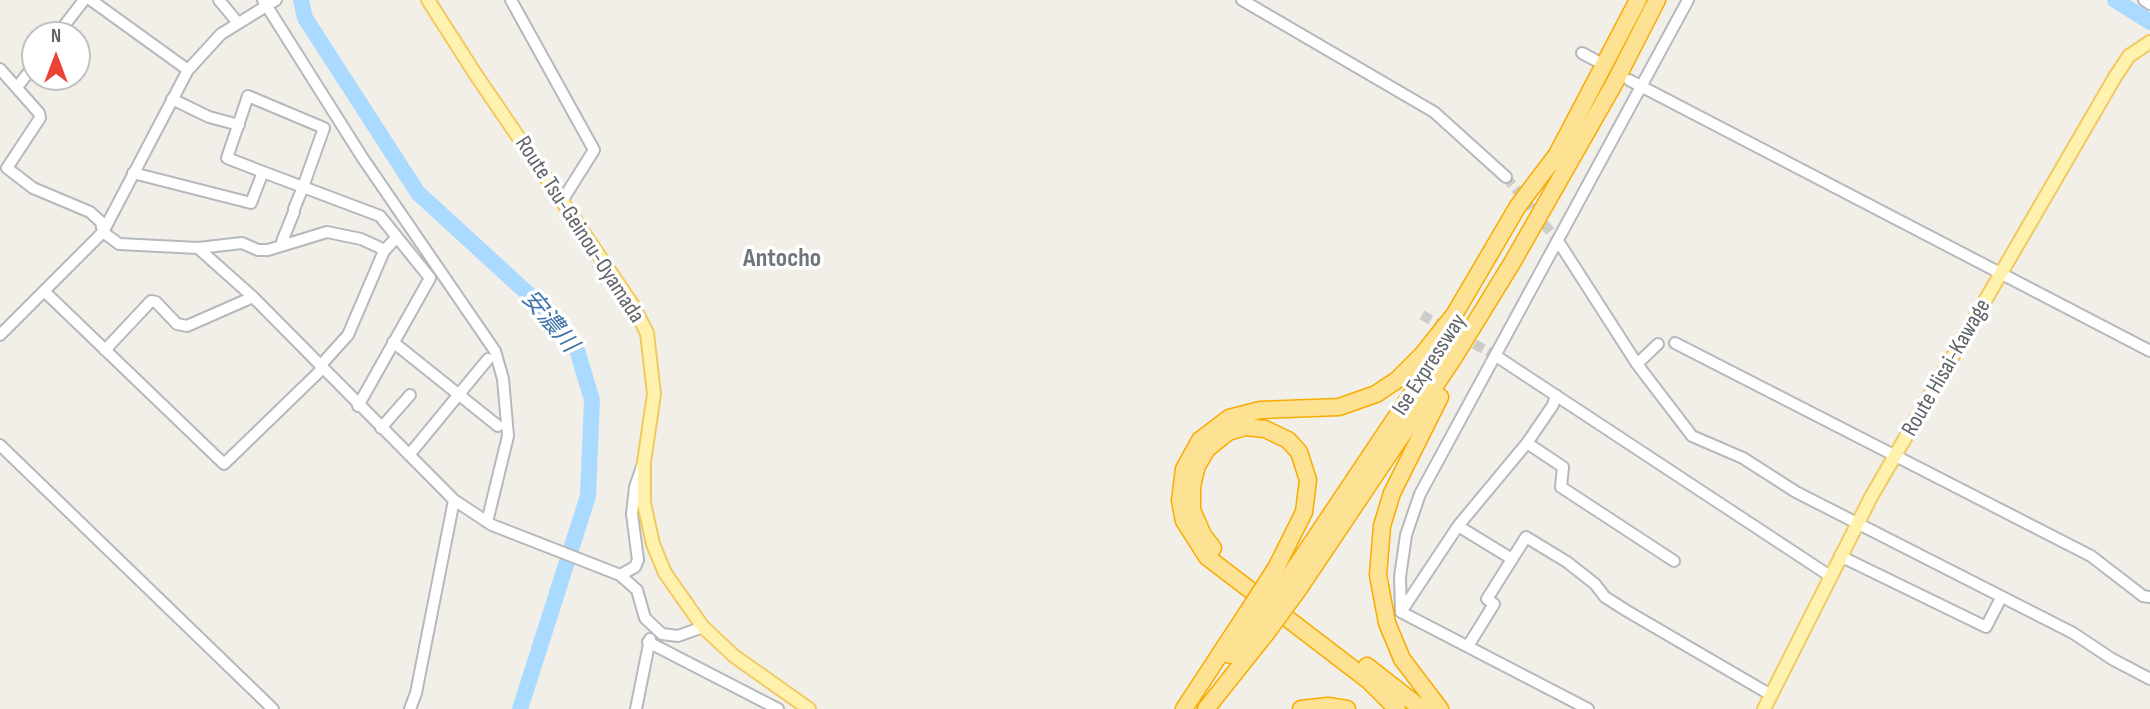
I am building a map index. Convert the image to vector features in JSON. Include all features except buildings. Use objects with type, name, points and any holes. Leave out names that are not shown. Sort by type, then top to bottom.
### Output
[{"type":"highway","name":"Ise Expressway","points":[[1287,580],[1423,379],[1558,153],[1639,0]]},
{"type":"highway","name":"Ise Expressway","points":[[1206,709],[1257,622],[1453,359],[1512,263],[1614,84],[1657,0]]},
{"type":"highway","points":[[1397,709],[1369,681],[1207,557],[1184,521],[1180,500],[1184,469],[1200,440],[1229,418],[1260,411],[1339,407],[1365,399],[1397,380],[1422,355],[1454,315],[1518,206],[1558,153]]},
{"type":"highway","points":[[1440,709],[1402,659],[1387,623],[1378,575],[1382,526],[1408,454],[1494,304],[1512,263]]},
{"type":"highway","points":[[1186,709],[1257,622],[1287,580],[1304,512],[1308,493],[1307,471],[1299,452],[1280,435],[1254,427],[1235,429],[1221,436],[1207,449],[1193,475],[1192,510],[1203,535],[1221,556],[1247,577],[1422,709]]},
{"type":"highway","points":[[1301,709],[1328,706],[1347,709]]},
{"type":"main road","name":"Route Tsu-Geinou-Oyamada","points":[[428,0],[632,304],[647,333],[654,394],[644,462],[644,503],[653,544],[674,588],[703,627],[734,656],[809,709]]},
{"type":"main road","name":"Route Hisai-Kawage","points":[[1764,709],[1840,556],[1896,456],[2123,65],[2136,50],[2150,42]]},
{"type":"street","points":[[68,21],[84,0]]},
{"type":"street","points":[[91,0],[188,70]]},
{"type":"street","points":[[219,0],[238,23]]},
{"type":"street","points":[[511,0],[594,150],[562,201]]},
{"type":"street","points":[[1241,0],[1434,112],[1506,177]]},
{"type":"street","points":[[1401,612],[1402,562],[1413,511],[1688,0]]},
{"type":"street","points":[[2144,0],[2150,4]]},
{"type":"street","points":[[0,335],[103,232],[188,70],[212,43],[269,3],[362,157],[491,341],[501,368],[508,425],[507,451],[490,524]]},
{"type":"street","points":[[1582,53],[1595,60]]},
{"type":"street","points":[[0,69],[18,86],[40,118],[8,168],[33,188],[90,212],[101,222],[103,232],[125,245],[198,248],[239,243],[261,251],[327,232],[361,239],[385,250]]},
{"type":"street","points":[[1629,80],[2150,351]]},
{"type":"street","points":[[18,86],[21,82]]},
{"type":"street","points":[[281,246],[303,187],[324,128],[248,96],[227,159],[263,172],[303,187],[380,216],[430,278],[358,406]]},
{"type":"street","points":[[172,99],[209,117],[239,125]]},
{"type":"street","points":[[133,173],[251,203],[263,172]]},
{"type":"street","points":[[44,290],[224,464],[321,368],[348,335],[385,250],[397,237]]},
{"type":"street","points":[[1558,241],[1637,364],[1692,436],[1743,458],[1857,524],[2073,633],[2112,660],[2150,678]]},
{"type":"street","points":[[198,248],[253,297],[454,500],[490,524],[620,575],[637,590],[652,628],[636,709]]},
{"type":"street","points":[[105,350],[151,301],[156,302],[177,324],[187,326],[253,297]]},
{"type":"street","points":[[393,342],[498,426]]},
{"type":"street","points":[[1675,343],[2091,556],[2143,596],[2150,597]]},
{"type":"street","points":[[1637,364],[1658,344]]},
{"type":"street","points":[[1496,356],[1830,576]]},
{"type":"street","points":[[409,455],[488,359]]},
{"type":"street","points":[[1401,612],[1458,526],[1527,443],[1553,405],[1556,395]]},
{"type":"street","points":[[381,428],[410,396]]},
{"type":"street","points":[[1527,443],[1563,467],[1561,487],[1674,561]]},
{"type":"street","points":[[0,445],[273,709]]},
{"type":"street","points":[[620,575],[635,567],[638,560],[632,514],[638,477],[644,462]]},
{"type":"street","points":[[410,709],[416,693],[454,500]]},
{"type":"street","points":[[1458,526],[1512,559]]},
{"type":"street","points":[[1468,646],[1494,604],[1487,599],[1526,537],[1567,562],[1595,584],[1605,597],[1771,695]]},
{"type":"street","points":[[1840,556],[1986,627],[2001,598]]},
{"type":"street","points":[[1401,612],[1588,709]]},
{"type":"street","points":[[652,628],[678,636],[703,627]]},
{"type":"street","points":[[648,642],[778,709]]},
{"type":"waterway","name":"安濃川","points":[[301,0],[305,18],[418,193],[550,314],[577,350],[592,400],[588,496],[520,709]]},
{"type":"waterway","points":[[2115,0],[2150,22]]},
{"type":"tunnel","points":[[1506,177],[1558,241]]},
{"type":"tunnel","points":[[1422,315],[1496,356]]},
{"type":"district","name":"Antocho","points":[[782,259]]}]
